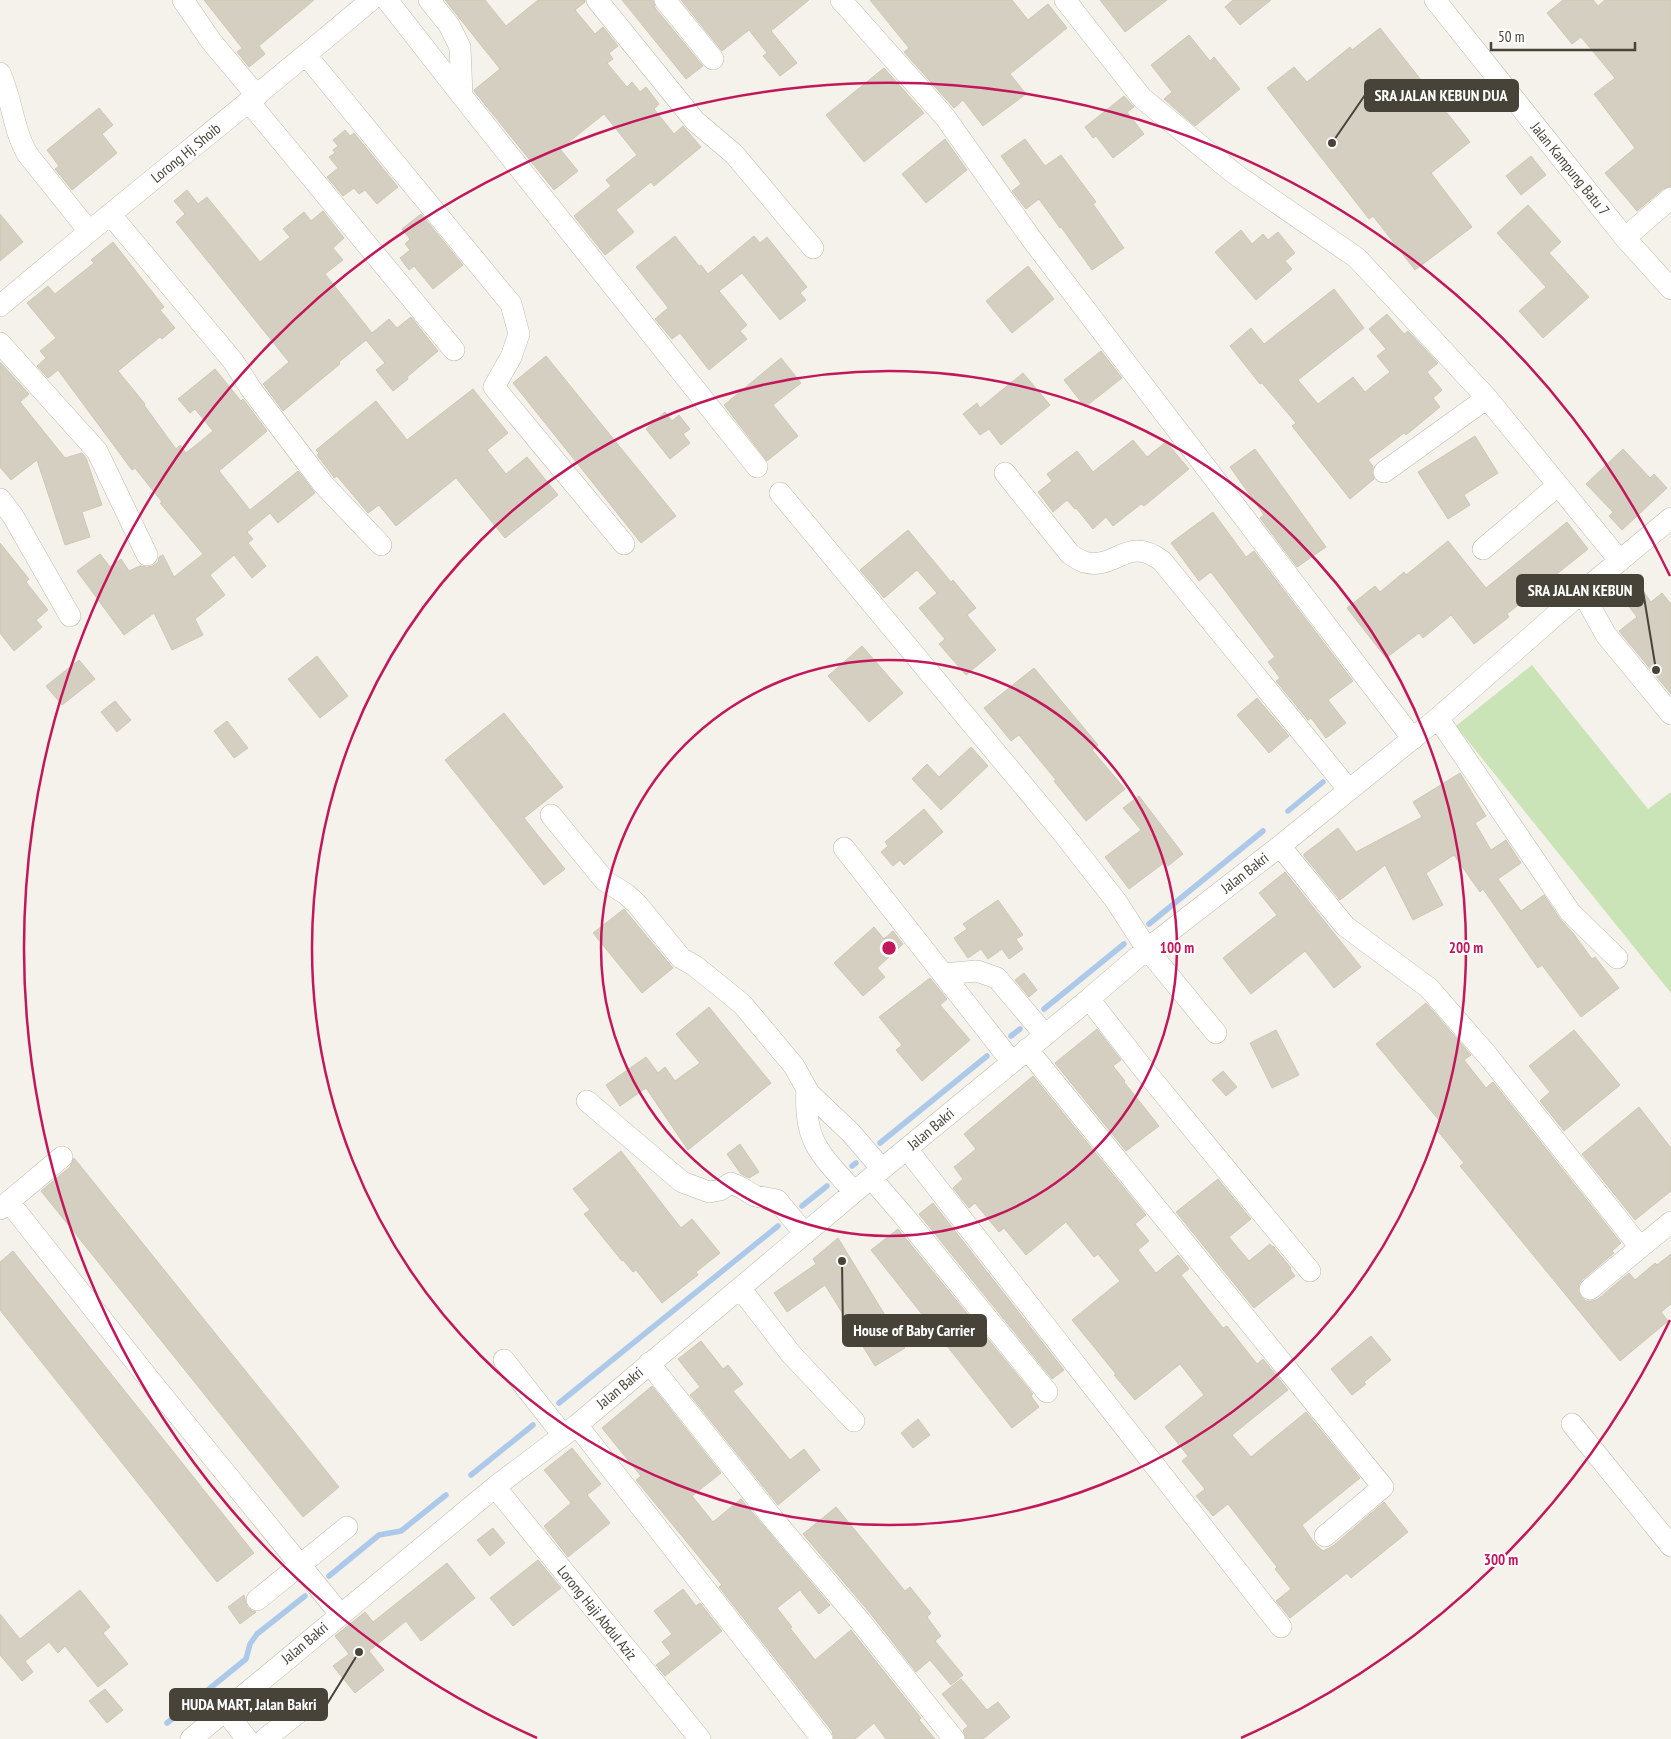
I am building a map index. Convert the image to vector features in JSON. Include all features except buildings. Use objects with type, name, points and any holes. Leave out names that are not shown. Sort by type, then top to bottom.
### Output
[{"type":"street","points":[[184,0],[253,100],[454,350]]},
{"type":"street","name":"Lorong Hj. Shoib","points":[[0,306],[88,230],[253,100],[371,0]]},
{"type":"street","points":[[387,0],[757,467]]},
{"type":"street","points":[[430,0],[450,25],[460,47],[462,96]]},
{"type":"street","points":[[597,0],[695,121],[734,154],[813,248]]},
{"type":"street","points":[[665,0],[713,60]]},
{"type":"street","points":[[841,0],[945,117],[1030,237],[1413,739]]},
{"type":"street","points":[[1065,0],[1142,98],[1236,174],[1356,258],[1487,398],[1620,561]]},
{"type":"street","name":"Jalan Kampung Batu 7","points":[[1435,0],[1625,238],[1671,289]]},
{"type":"street","points":[[306,55],[511,304],[520,334],[511,357],[494,387],[624,544]]},
{"type":"street","points":[[0,73],[6,86],[21,142],[28,154],[88,230]]},
{"type":"street","points":[[1625,238],[1671,198]]},
{"type":"street","points":[[110,214],[233,361],[251,389],[323,484],[381,544]]},
{"type":"street","points":[[0,343],[97,451],[147,555]]},
{"type":"street","points":[[1384,472],[1487,398]]},
{"type":"street","points":[[1005,473],[1070,554],[1085,562],[1100,562],[1136,550],[1152,553],[1162,562],[1349,790]]},
{"type":"street","points":[[1483,549],[1557,486]]},
{"type":"street","points":[[780,493],[1062,832],[1116,901],[1147,949],[1216,1033]]},
{"type":"street","points":[[0,499],[13,516],[70,616]]},
{"type":"street","name":"Jalan Bakri","points":[[191,1739],[495,1487],[570,1430],[1147,949],[1280,846],[1413,739],[1582,592],[1669,523]]},
{"type":"street","points":[[1582,592],[1606,635],[1671,714]]},
{"type":"street","points":[[1438,718],[1570,912],[1617,958]]},
{"type":"street","points":[[551,815],[604,881],[626,894],[637,904],[681,958],[695,966],[742,1004],[794,1066],[808,1090],[851,1133],[903,1215],[1046,1392]]},
{"type":"street","points":[[1280,846],[1345,926],[1429,988],[1488,1056],[1640,1247]]},
{"type":"street","points":[[844,848],[943,974],[1019,1056],[1383,1487],[1325,1536]]},
{"type":"street","points":[[943,974],[977,971],[997,978],[1045,1035]]},
{"type":"street","points":[[1089,999],[1141,1066],[1310,1271]]},
{"type":"street","points":[[808,1090],[806,1108],[809,1131],[817,1149],[854,1192]]},
{"type":"street","points":[[588,1101],[682,1182],[709,1192],[720,1190],[731,1183],[755,1196],[777,1200],[805,1234]]},
{"type":"street","points":[[907,1149],[1281,1627]]},
{"type":"street","points":[[62,1157],[4,1206],[340,1614]]},
{"type":"street","points":[[1590,1289],[1671,1222]]},
{"type":"street","points":[[740,1288],[791,1354],[854,1421]]},
{"type":"street","points":[[504,1360],[570,1430],[822,1739]]},
{"type":"street","points":[[649,1363],[774,1520],[860,1621],[954,1739]]},
{"type":"street","points":[[1572,1424],[1671,1546]]},
{"type":"street","name":"Lorong Haji Abdul Aziz","points":[[495,1487],[700,1739]]},
{"type":"street","points":[[257,1600],[347,1527]]},
{"type":"street","points":[[265,1739],[313,1700]]},
{"type":"street","points":[[226,1711],[247,1739]]},
{"type":"green space","points":[[1532,665],[1648,809],[1671,792],[1671,993],[1456,726]]},
{"type":"waterway","points":[[1288,811],[1323,782]]},
{"type":"waterway","points":[[1149,924],[1263,831]]},
{"type":"waterway","points":[[1044,1009],[1124,944]]},
{"type":"waterway","points":[[1011,1036],[1020,1029]]},
{"type":"waterway","points":[[880,1143],[987,1056]]},
{"type":"waterway","points":[[852,1166],[856,1163]]},
{"type":"waterway","points":[[802,1206],[827,1186]]},
{"type":"waterway","points":[[559,1403],[778,1226]]},
{"type":"waterway","points":[[471,1475],[533,1425]]},
{"type":"waterway","points":[[329,1576],[379,1535],[401,1531],[446,1495]]},
{"type":"waterway","points":[[167,1723],[246,1659],[250,1644],[257,1634],[305,1596]]},
{"type":"place","name":"SRA JALAN KEBUN DUA","points":[[1332,143]]},
{"type":"place","name":"SRA JALAN KEBUN","points":[[1656,670]]},
{"type":"place","name":"House of Baby Carrier","points":[[842,1261]]},
{"type":"place","name":"HUDA MART, Jalan Bakri","points":[[359,1652]]}]
